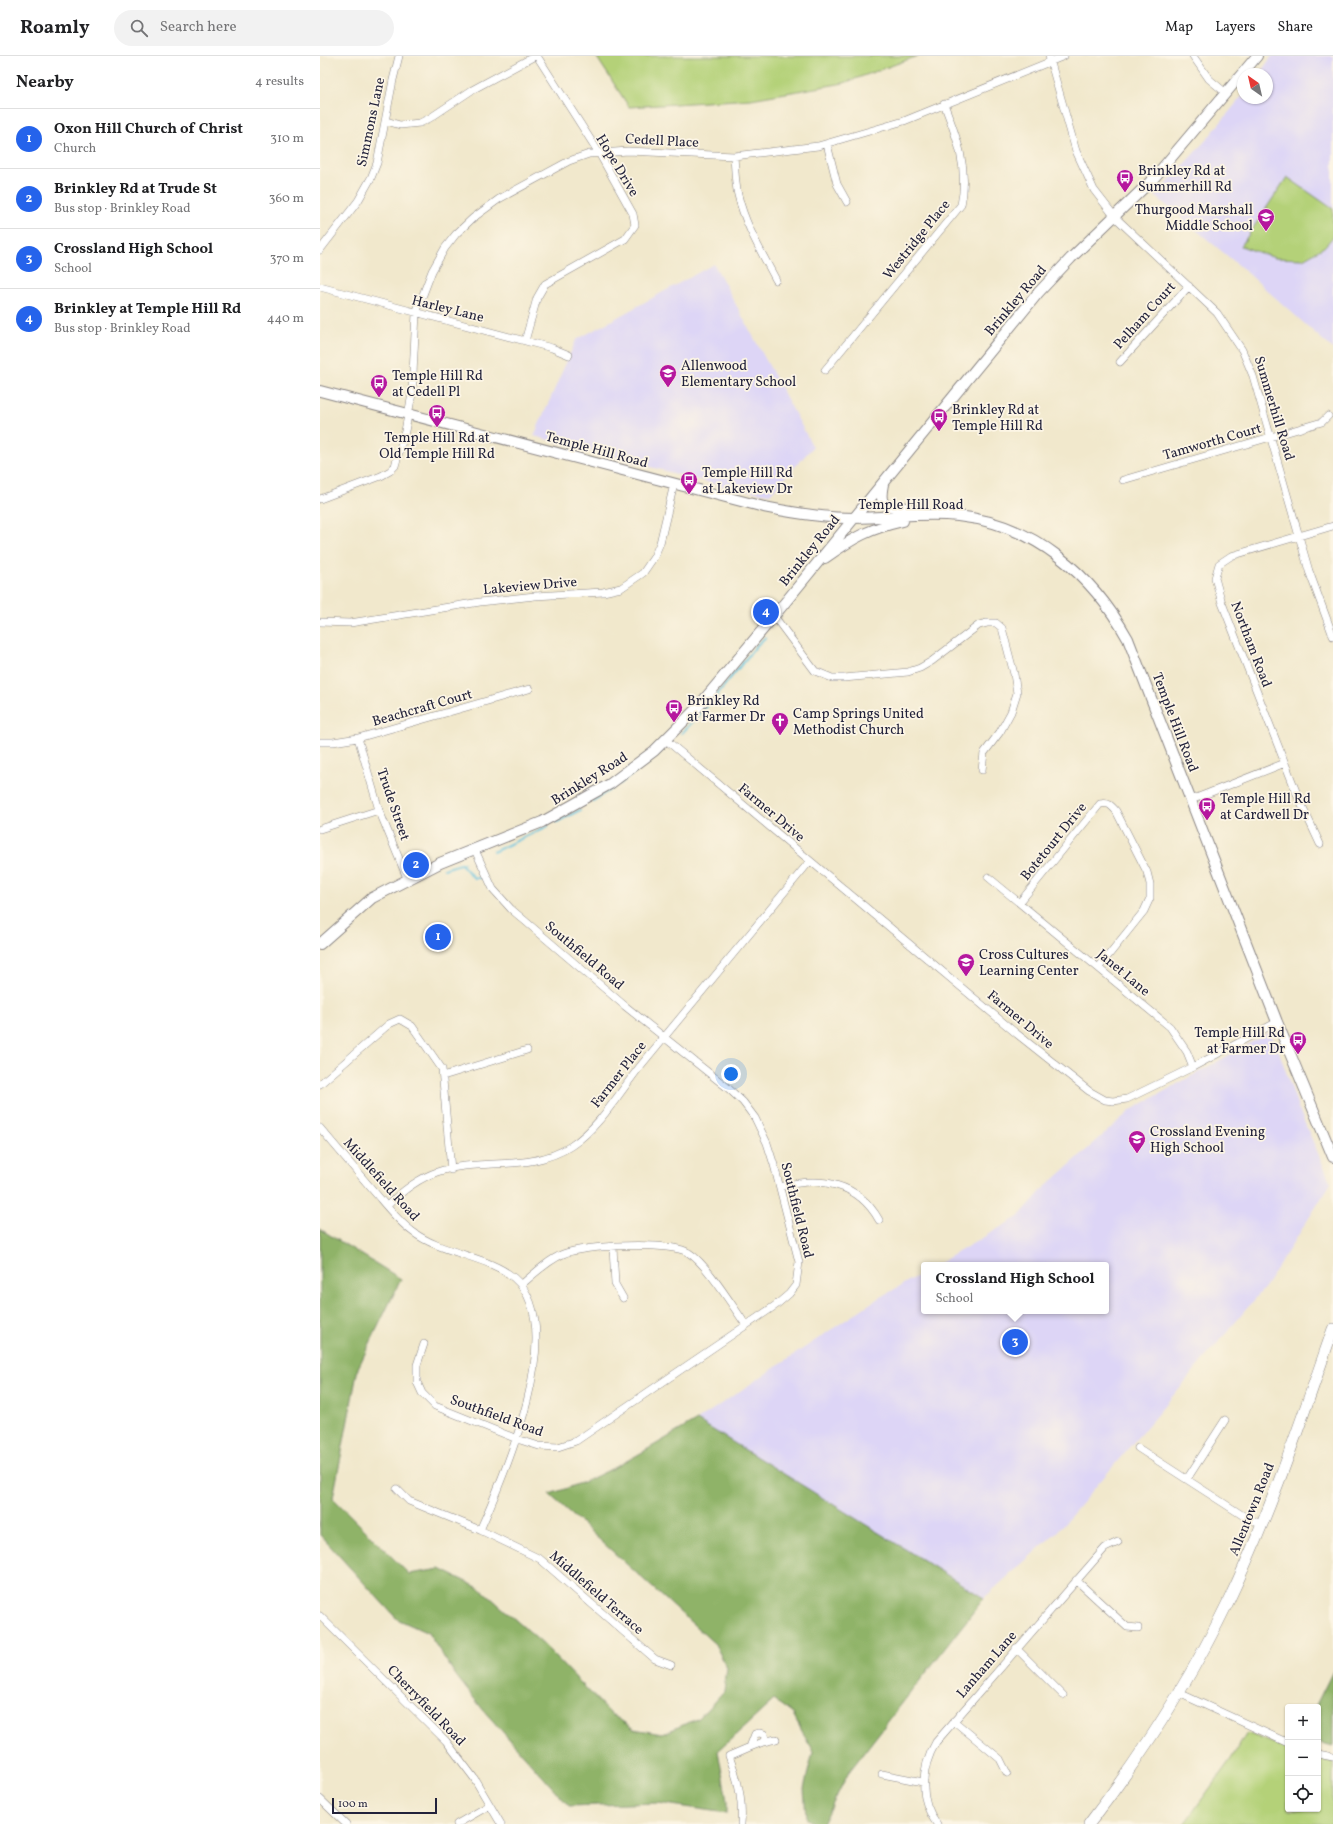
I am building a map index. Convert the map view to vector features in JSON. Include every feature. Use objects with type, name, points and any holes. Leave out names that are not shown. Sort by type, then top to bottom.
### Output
[{"type":"main road","name":"Brinkley Road","points":[[320,944],[372,898],[407,878],[440,863],[542,822],[586,798],[633,768],[666,740],[697,708],[774,616],[1038,294],[1071,258],[1115,217],[1163,168],[1257,56]]},
{"type":"main road","name":"Temple Hill Road","points":[[320,391],[674,484],[788,512],[853,518],[957,516],[980,520],[1020,533],[1057,554],[1075,568],[1110,608],[1131,645],[1277,1022],[1333,1157]]},
{"type":"main road","points":[[884,482],[881,499],[883,503],[888,507],[909,508],[925,516]]},
{"type":"main road","points":[[815,566],[845,544],[870,530],[925,516]]},
{"type":"main road","name":"Allentown Road","points":[[1089,1824],[1144,1749],[1179,1693],[1224,1609],[1262,1525],[1333,1329]]},
{"type":"street","name":"Simmons Lane","points":[[320,250],[358,201],[371,178],[377,163],[399,56]]},
{"type":"street","points":[[386,121],[400,125],[420,123],[472,90],[536,56]]},
{"type":"street","name":"Hope Drive","points":[[525,341],[537,298],[545,284],[625,239],[635,225],[633,214],[598,153],[536,56]]},
{"type":"street","name":"Cedell Place","points":[[320,499],[390,471],[397,460],[409,414],[412,394],[416,314],[432,271],[456,234],[473,218],[498,200],[582,156],[598,153],[628,151],[734,156],[797,150],[828,144],[885,128],[1051,59],[1064,56]]},
{"type":"street","points":[[1193,56],[1209,78],[1226,93]]},
{"type":"street","name":"Summerhill Road","points":[[1051,59],[1081,166],[1094,190],[1115,217],[1189,286],[1226,323],[1242,350],[1253,376],[1318,598],[1333,636]]},
{"type":"street","name":"Westridge Place","points":[[825,370],[961,204],[965,186],[962,160],[958,142],[944,104]]},
{"type":"street","points":[[828,144],[837,184],[847,202]]},
{"type":"street","points":[[734,156],[737,189],[743,211],[776,280]]},
{"type":"street","name":"Pelham Court","points":[[1120,362],[1189,286]]},
{"type":"street","name":"Harley Lane","points":[[320,287],[416,314],[525,341],[569,355]]},
{"type":"street","name":"Tamworth Court","points":[[1123,480],[1271,438],[1322,422],[1328,416]]},
{"type":"street","name":"Lakeview Drive","points":[[321,622],[350,623],[480,602],[535,596],[603,592],[621,588],[643,573],[654,557],[660,543],[674,484]]},
{"type":"street","name":"Northam Road","points":[[1320,844],[1304,812],[1285,764],[1222,603],[1215,578],[1219,564],[1228,558],[1245,551],[1333,526]]},
{"type":"street","points":[[320,613],[321,622]]},
{"type":"street","points":[[774,616],[815,671],[832,678],[908,672],[920,668],[932,661],[979,625],[987,622],[996,623],[1002,628],[1014,674],[1017,693],[1011,712],[1000,732],[984,753],[982,770]]},
{"type":"street","name":"Beachcraft Court","points":[[320,742],[333,742],[358,738],[530,690]]},
{"type":"street","name":"Trude Street","points":[[358,738],[380,810],[407,878]]},
{"type":"street","name":"Farmer Drive","points":[[666,740],[1017,1034],[1078,1083],[1097,1096],[1113,1101],[1127,1099],[1193,1067],[1277,1022]]},
{"type":"street","points":[[1191,800],[1285,764]]},
{"type":"street","name":"Botetourt Drive","points":[[1020,902],[1100,804],[1108,803],[1111,805],[1116,811],[1147,872],[1150,889],[1148,904],[1099,967]]},
{"type":"street","points":[[320,829],[380,810]]},
{"type":"street","name":"Southfield Road","points":[[424,1344],[418,1357],[416,1374],[418,1387],[427,1399],[445,1410],[517,1439],[546,1447],[558,1447],[572,1443],[784,1299],[793,1289],[799,1270],[798,1252],[767,1143],[749,1109],[729,1089],[664,1038],[500,898],[488,880],[475,850]]},
{"type":"street","name":"Farmer Place","points":[[387,1206],[412,1185],[437,1172],[541,1160],[571,1146],[591,1128],[810,861]]},
{"type":"street","name":"Janet Lane","points":[[988,877],[1170,1027],[1187,1052],[1193,1067]]},
{"type":"street","points":[[320,1084],[374,1036],[391,1023],[400,1019],[408,1023],[417,1032],[439,1063],[443,1076],[451,1170]]},
{"type":"street","points":[[443,1076],[527,1050]]},
{"type":"street","name":"Middlefield Road","points":[[320,1128],[404,1224],[425,1241],[498,1268],[514,1277],[521,1285],[531,1306],[535,1336],[533,1373],[529,1400],[517,1439],[480,1530]]},
{"type":"street","points":[[780,1187],[805,1181],[828,1183],[838,1186],[866,1202],[879,1220]]},
{"type":"street","points":[[613,1247],[615,1284],[623,1298]]},
{"type":"street","points":[[521,1285],[555,1258],[568,1252],[591,1248],[672,1247],[688,1252],[699,1261],[746,1325]]},
{"type":"street","points":[[1187,1479],[1225,1420]]},
{"type":"street","points":[[1138,1448],[1242,1515],[1262,1525]]},
{"type":"street","name":"Middlefield Terrace","points":[[397,1489],[409,1501],[480,1530],[540,1559],[655,1659],[671,1665]]},
{"type":"street","name":"Lanham Lane","points":[[937,1824],[924,1796],[923,1782],[925,1767],[930,1753],[954,1721],[1076,1580],[1105,1548],[1118,1542]]},
{"type":"street","points":[[1076,1580],[1127,1627],[1138,1628]]},
{"type":"street","name":"Cherryfield Road","points":[[320,1616],[446,1741],[459,1757],[501,1824]]},
{"type":"street","points":[[1016,1648],[1064,1695]]},
{"type":"street","points":[[1179,1693],[1285,1742]]},
{"type":"street","points":[[954,1721],[1000,1759],[1007,1773]]},
{"type":"street","points":[[741,1824],[742,1810],[739,1788],[730,1756],[750,1747],[755,1734],[764,1734],[765,1738],[763,1742],[776,1739]]},
{"type":"street","points":[[1321,1755],[1333,1757]]},
{"type":"street","points":[[882,1774],[923,1782]]},
{"type":"street","points":[[320,1799],[346,1824]]},
{"type":"street","points":[[458,1824],[490,1805]]},
{"type":"shaded area","name":"Thurgood Marshall Middle School","points":[[1272,56],[1333,56],[1333,349],[1242,268],[1155,196],[1207,139],[1237,102],[1237,104],[1273,104],[1273,68],[1263,68]]},
{"type":"shaded area","name":"Allenwood Elementary School","points":[[714,264],[813,447],[770,494],[733,489],[534,436],[576,340]]},
{"type":"shaded area","points":[[1270,1032],[1280,1054],[1299,1110],[1331,1183],[1266,1286],[1059,1530],[984,1598],[697,1420],[871,1303],[921,1274],[921,1314],[1109,1314],[1109,1262],[941,1262],[1018,1217],[1043,1189],[1131,1110]]},
{"type":"green space","points":[[596,56],[918,56],[844,83],[751,99],[629,107]]},
{"type":"green space","points":[[1287,177],[1333,209],[1333,237],[1324,247],[1303,259],[1275,258],[1241,246]]},
{"type":"green space","points":[[320,1229],[401,1279],[358,1368],[333,1498],[409,1574],[440,1569],[481,1589],[546,1647],[611,1714],[634,1729],[662,1734],[699,1718],[724,1691],[727,1668],[715,1644],[549,1494],[588,1480],[625,1462],[697,1420],[984,1598],[848,1773],[823,1824],[815,1824],[806,1818],[804,1788],[813,1752],[793,1714],[774,1700],[718,1751],[727,1801],[727,1813],[658,1803],[569,1806],[484,1711],[457,1677],[428,1633],[397,1619],[320,1535]]},
{"type":"green space","points":[[1333,1671],[1333,1746],[1321,1743],[1321,1704],[1316,1704]]},
{"type":"green space","points":[[1247,1733],[1285,1748],[1285,1812],[1321,1812],[1321,1759],[1333,1762],[1333,1824],[1184,1824],[1231,1759]]},
{"type":"waterway","points":[[682,733],[711,702],[758,644],[766,637]]},
{"type":"waterway","points":[[620,784],[662,750]]},
{"type":"waterway","points":[[593,801],[613,788]]},
{"type":"waterway","points":[[557,822],[580,810]]},
{"type":"waterway","points":[[493,852],[548,826]]},
{"type":"waterway","points":[[444,869],[464,863]]},
{"type":"waterway","points":[[461,864],[474,878],[482,878]]},
{"type":"place","name":"Brinkley Rd at Summerhill Rd","points":[[1125,193]]},
{"type":"place","name":"Thurgood Marshall Middle School","points":[[1266,232]]},
{"type":"place","name":"Allenwood Elementary School","points":[[668,388]]},
{"type":"place","name":"Temple Hill Rd at Cedell Pl","points":[[379,398]]},
{"type":"place","name":"Temple Hill Rd at Old Temple Hill Rd","points":[[437,428]]},
{"type":"place","name":"Brinkley Rd at Temple Hill Rd","points":[[939,432]]},
{"type":"place","name":"Temple Hill Rd at Lakeview Dr","points":[[689,495]]},
{"type":"place","name":"Brinkley at Temple Hill Rd","points":[[766,612]]},
{"type":"place","name":"Brinkley Rd at Farmer Dr","points":[[674,723]]},
{"type":"place","name":"Camp Springs United Methodist Church","points":[[780,736]]},
{"type":"place","name":"Temple Hill Rd at Cardwell Dr","points":[[1207,821]]},
{"type":"place","name":"Brinkley Rd at Trude St","points":[[416,865]]},
{"type":"place","name":"Oxon Hill Church of Christ","points":[[438,937]]},
{"type":"place","name":"Cross Cultures Learning Center","points":[[966,977]]},
{"type":"place","name":"Temple Hill Rd at Farmer Dr","points":[[1298,1055]]},
{"type":"place","name":"Crossland Evening High School","points":[[1137,1154]]},
{"type":"place","name":"Crossland High School","points":[[1015,1342]]}]
